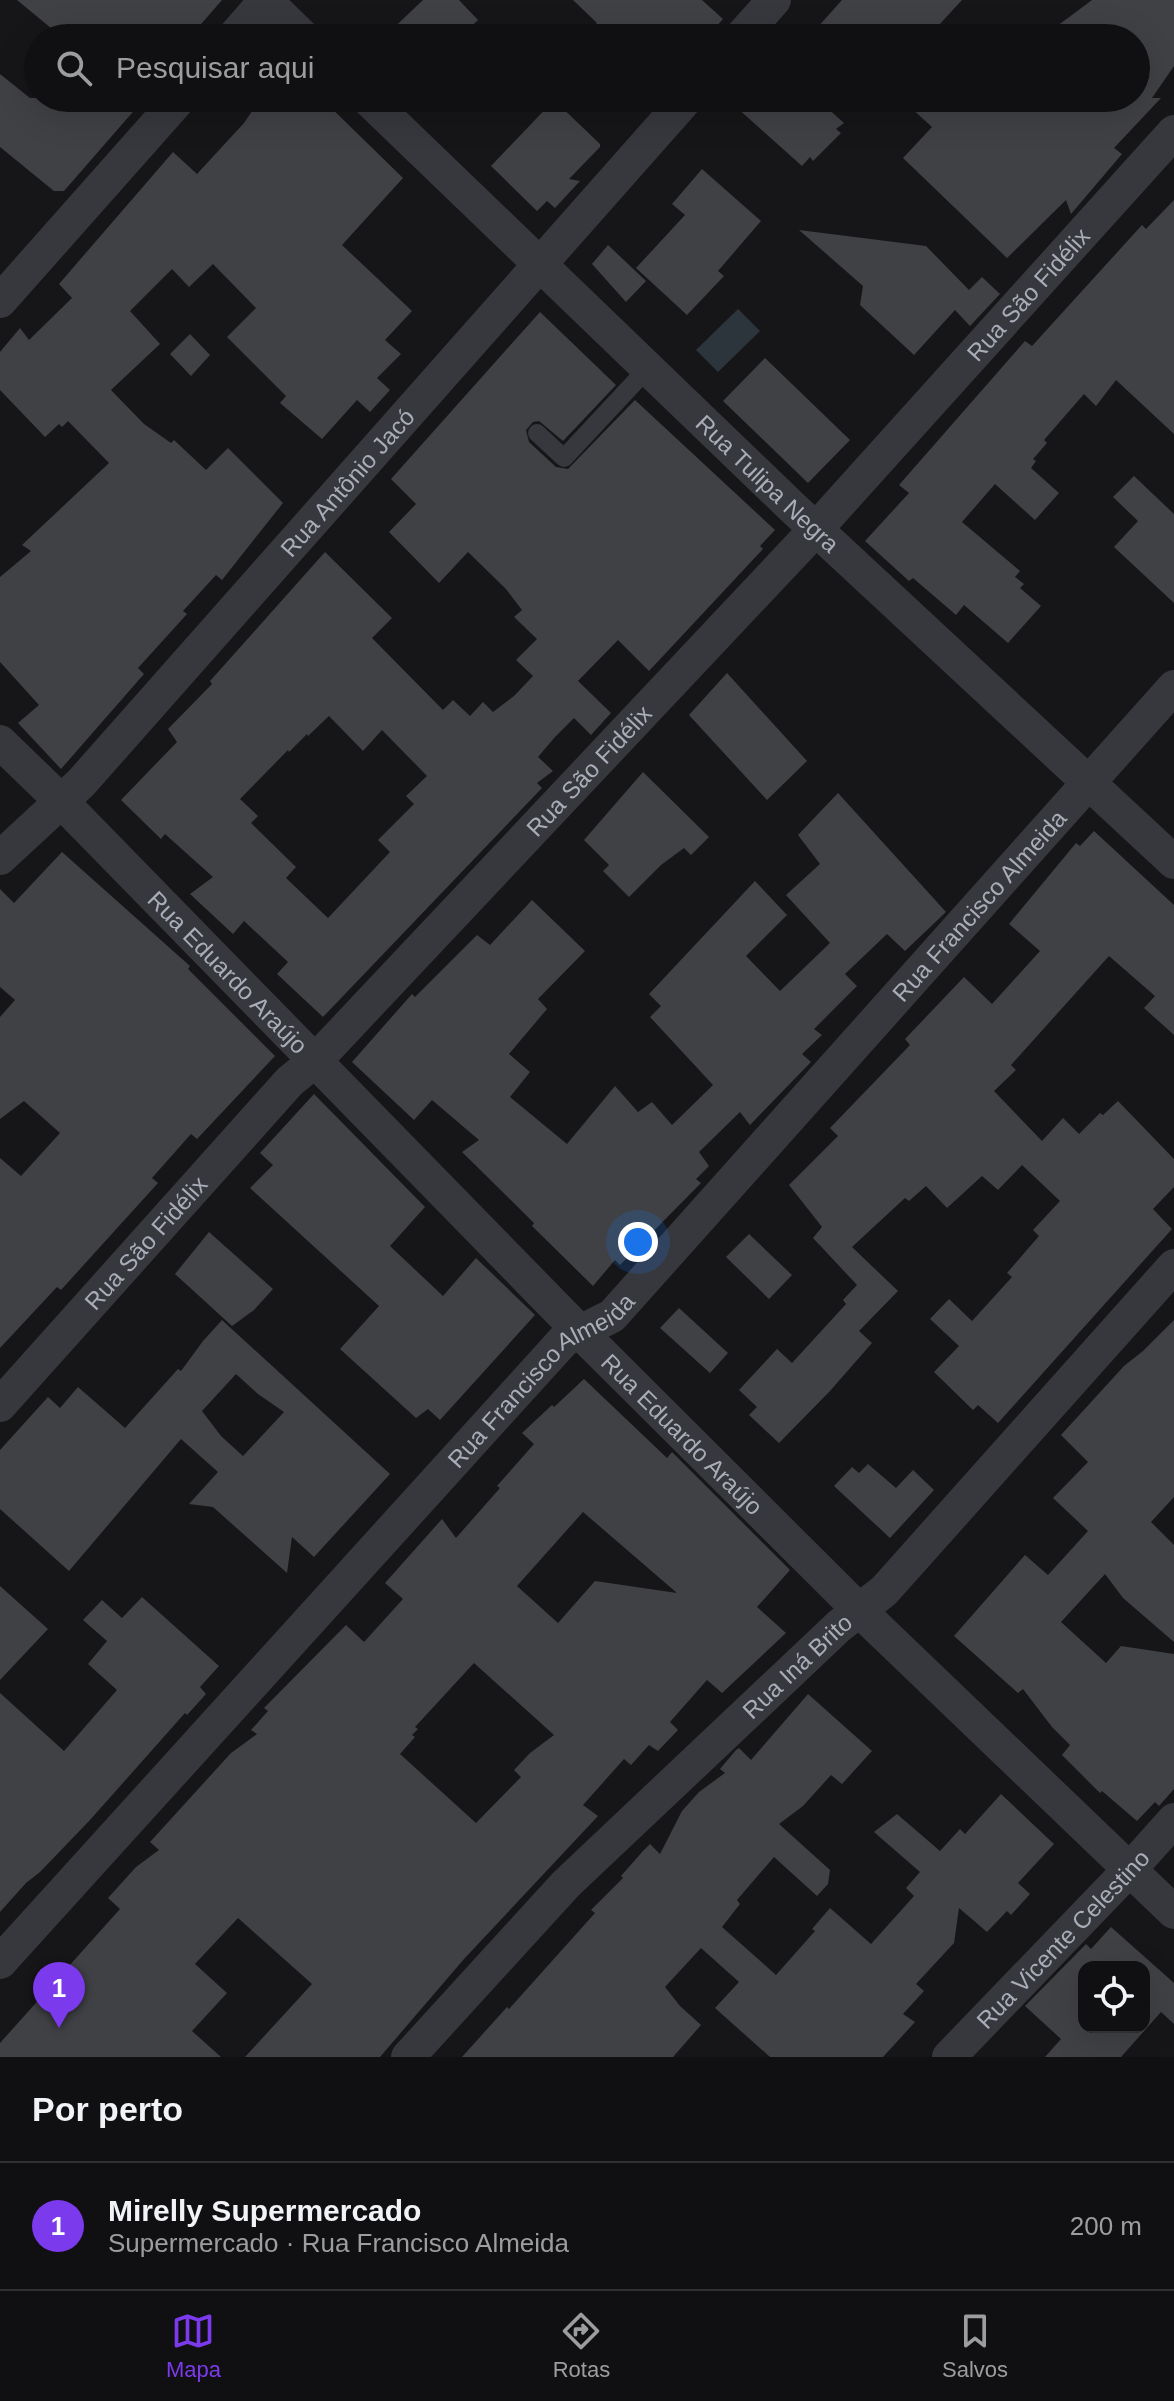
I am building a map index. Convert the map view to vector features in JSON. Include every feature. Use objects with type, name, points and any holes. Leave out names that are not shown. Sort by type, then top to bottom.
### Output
[{"type":"street","points":[[245,24],[265,0],[290,24]]},
{"type":"street","points":[[753,24],[774,0]]},
{"type":"street","points":[[0,301],[168,112]]},
{"type":"street","name":"Rua Tulipa Negra","points":[[382,112],[816,529],[1174,862]]},
{"type":"street","name":"Rua Antônio Jacó","points":[[0,858],[62,802],[675,112]]},
{"type":"street","name":"Rua São Fidélix","points":[[0,1405],[290,1081],[315,1061],[816,529],[1174,132]]},
{"type":"street","name":"Rua Francisco Almeida","points":[[0,1962],[564,1340],[612,1316],[1174,687]]},
{"type":"street","name":"Rua Eduardo Araújo","points":[[0,742],[580,1332],[860,1611],[1174,1912]]},
{"type":"street","name":"Rua Iná Brito","points":[[408,2057],[566,1884],[839,1626],[884,1591],[1174,1266]]},
{"type":"street","name":"Rua Vicente Celestino","points":[[949,2057],[1174,1820]]},
{"type":"lane","points":[[537,433],[564,458],[648,368]]},
{"type":"shaded area","points":[[738,309],[760,331],[718,372],[696,350]]},
{"type":"building","points":[[17,0],[222,0],[201,24],[46,24]]},
{"type":"building","points":[[423,0],[459,0],[478,20],[474,24],[398,24]]},
{"type":"building","points":[[573,0],[702,0],[723,19],[719,24],[597,23]]},
{"type":"building","points":[[842,0],[962,0],[940,24],[821,24]]},
{"type":"building","points":[[1092,0],[1174,0],[1174,66],[1152,98],[1161,98],[1150,110],[1150,24],[1060,24]]},
{"type":"building","points":[[0,74],[24,93],[24,112],[133,112],[64,191],[54,191],[0,147]]},
{"type":"building","points":[[251,112],[335,112],[403,178],[342,245],[412,311],[385,340],[401,354],[377,378],[390,390],[370,412],[357,400],[322,439],[280,403],[286,396],[227,337],[256,308],[213,264],[189,287],[172,269],[130,311],[160,344],[111,390],[144,424],[171,443],[174,440],[206,470],[228,448],[283,503],[222,580],[216,575],[183,611],[187,614],[138,668],[144,674],[61,769],[18,723],[39,705],[0,662],[0,577],[31,551],[22,545],[109,463],[68,421],[62,427],[59,424],[45,437],[0,390],[0,352],[20,328],[29,340],[72,298],[59,284],[173,152],[197,174]]},
{"type":"building","points":[[543,112],[567,112],[600,144],[569,179],[580,181],[555,208],[547,201],[537,211],[491,166]]},
{"type":"building","points":[[742,112],[832,112],[844,123],[836,129],[841,133],[813,161],[810,157],[802,166]]},
{"type":"building","points":[[915,112],[1148,112],[1114,148],[1122,154],[1071,214],[1066,200],[1007,258],[903,158],[932,127]]},
{"type":"building","points":[[702,169],[761,221],[718,271],[724,276],[687,315],[636,268],[685,215],[672,204]]},
{"type":"building","points":[[1174,200],[1174,434],[1116,380],[1096,406],[1084,394],[1044,440],[1047,443],[1033,459],[1036,461],[1031,468],[1059,493],[1035,520],[995,484],[962,522],[1020,571],[1015,577],[1024,584],[1020,588],[1041,606],[1008,643],[964,605],[956,615],[913,578],[909,581],[865,541],[909,493],[899,485],[1025,341],[1032,346],[1142,225],[1146,229]]},
{"type":"building","points":[[799,230],[926,246],[969,290],[982,277],[1000,294],[970,326],[955,310],[914,355],[860,305],[863,286]]},
{"type":"building","points":[[608,245],[646,281],[626,302],[592,264]]},
{"type":"building","points":[[540,312],[616,385],[563,441],[539,421],[533,422],[526,430],[529,442],[556,467],[568,469],[635,400],[775,530],[760,546],[763,549],[649,671],[618,640],[578,681],[611,713],[591,735],[574,718],[555,737],[538,757],[553,771],[537,783],[542,788],[323,1017],[277,974],[288,962],[244,921],[233,934],[190,894],[213,877],[165,834],[161,839],[121,800],[177,742],[168,729],[212,684],[210,681],[325,552],[392,618],[372,638],[443,710],[453,700],[470,716],[483,702],[493,712],[533,676],[516,660],[537,639],[514,617],[522,610],[506,589],[468,552],[439,583],[389,532],[416,504],[391,479]],"holes":[[[329,716],[363,751],[382,730],[427,776],[406,796],[414,804],[378,840],[390,852],[328,918],[286,878],[296,867],[251,823],[258,816],[240,799],[288,750]]]},
{"type":"building","points":[[190,334],[210,355],[191,376],[170,354]]},
{"type":"building","points":[[765,358],[850,440],[808,483],[723,401]]},
{"type":"building","points":[[1134,476],[1174,514],[1174,603],[1114,547],[1138,521],[1113,497]]},
{"type":"building","points":[[727,673],[807,761],[767,800],[689,715]]},
{"type":"building","points":[[643,772],[709,837],[691,855],[684,848],[661,865],[629,897],[603,871],[609,865],[584,840]]},
{"type":"building","points":[[838,793],[946,912],[905,951],[887,934],[845,974],[857,986],[814,1029],[822,1035],[802,1054],[811,1062],[750,1125],[740,1112],[699,1152],[709,1166],[696,1179],[701,1183],[620,1265],[615,1260],[593,1286],[462,1152],[479,1140],[432,1100],[414,1120],[352,1062],[412,994],[415,997],[477,935],[490,945],[532,900],[585,951],[538,999],[547,1009],[509,1054],[530,1072],[510,1097],[567,1144],[615,1086],[638,1112],[652,1102],[672,1125],[713,1085],[650,1017],[661,1006],[649,994],[755,881],[787,915],[746,956],[780,991],[830,943],[786,895],[820,864],[798,835]]},
{"type":"building","points":[[1094,831],[1174,905],[1174,1035],[1144,1008],[1155,996],[1109,956],[1011,1065],[1016,1070],[994,1091],[1042,1141],[1063,1118],[1079,1134],[1100,1113],[1103,1115],[1118,1101],[1174,1159],[1174,1187],[1153,1209],[1172,1229],[998,1423],[978,1405],[973,1410],[934,1372],[959,1346],[930,1319],[949,1299],[972,1321],[1012,1277],[1007,1273],[1039,1236],[1033,1230],[1060,1201],[1022,1165],[998,1190],[982,1176],[947,1208],[926,1186],[909,1201],[905,1198],[852,1247],[898,1291],[859,1331],[872,1343],[779,1443],[749,1415],[757,1407],[739,1390],[777,1349],[792,1363],[846,1304],[843,1300],[857,1285],[813,1238],[822,1227],[789,1185],[838,1136],[830,1128],[910,1045],[905,1039],[964,977],[992,1004],[1040,951],[1009,924],[1076,843],[1080,846]]},
{"type":"building","points":[[62,852],[190,966],[188,969],[275,1056],[197,1139],[191,1134],[152,1178],[158,1183],[61,1290],[57,1287],[0,1348],[0,1158],[21,1176],[60,1133],[24,1101],[0,1119],[0,1017],[15,1000],[0,987],[0,889],[14,903]]},
{"type":"building","points":[[314,1094],[425,1207],[390,1246],[443,1296],[476,1258],[535,1315],[440,1420],[428,1409],[416,1418],[340,1349],[379,1306],[250,1188],[273,1165],[260,1153]]},
{"type":"building","points":[[209,1232],[273,1289],[254,1310],[232,1326],[175,1274]]},
{"type":"building","points":[[749,1234],[792,1275],[769,1299],[726,1257]]},
{"type":"building","points":[[679,1308],[728,1353],[710,1373],[660,1328]]},
{"type":"building","points":[[222,1320],[390,1474],[314,1557],[292,1537],[287,1573],[213,1507],[189,1504],[218,1472],[181,1439],[69,1571],[0,1509],[0,1450],[48,1397],[60,1408],[78,1387],[125,1428],[178,1369],[181,1371]],"holes":[[[236,1374],[284,1412],[243,1456],[221,1436],[202,1411]]]},
{"type":"building","points":[[1174,1320],[1174,1497],[1151,1522],[1174,1545],[1174,1642],[1123,1598],[1105,1574],[1061,1622],[1106,1663],[1121,1646],[1174,1654],[1174,1789],[1159,1806],[1155,1802],[1137,1821],[1102,1791],[1100,1793],[1062,1755],[1070,1745],[1023,1689],[1018,1693],[954,1636],[1025,1555],[1048,1575],[1088,1531],[1053,1498],[1088,1462],[1061,1435],[1124,1366]]},
{"type":"building","points":[[584,1379],[667,1458],[672,1452],[790,1570],[757,1607],[786,1633],[722,1693],[707,1680],[670,1722],[678,1730],[658,1751],[649,1745],[631,1765],[624,1759],[583,1805],[598,1816],[464,1959],[380,2057],[245,2057],[312,1984],[238,1918],[195,1964],[227,1993],[192,2031],[221,2057],[0,2057],[0,2043],[120,1909],[108,1898],[136,1867],[159,1850],[150,1842],[231,1753],[257,1734],[251,1730],[268,1711],[264,1708],[346,1625],[364,1642],[403,1599],[385,1583],[442,1519],[456,1538],[534,1444],[522,1433],[552,1405],[554,1407]],"holes":[[[583,1512],[677,1593],[595,1581],[558,1623],[517,1586]],[[474,1663],[554,1735],[514,1770],[521,1777],[476,1823],[400,1754],[415,1737],[412,1735],[418,1729],[415,1727]]]},
{"type":"building","points":[[868,1464],[896,1488],[913,1470],[934,1490],[890,1538],[834,1486],[852,1467],[859,1473]]},
{"type":"building","points":[[0,1586],[48,1629],[0,1680]]},
{"type":"building","points":[[142,1597],[219,1666],[200,1687],[206,1694],[0,1912],[0,1693],[64,1751],[117,1690],[88,1664],[107,1641],[83,1620],[102,1600],[122,1618]]},
{"type":"building","points":[[808,1694],[872,1751],[842,1784],[831,1775],[803,1806],[779,1824],[830,1870],[828,1884],[817,1896],[774,1857],[737,1900],[740,1904],[722,1927],[776,1975],[815,1931],[812,1929],[830,1908],[871,1944],[914,1896],[906,1888],[920,1872],[874,1832],[897,1814],[940,1851],[960,1829],[965,1834],[1001,1794],[1054,1844],[1018,1883],[1030,1894],[1011,1915],[1007,1911],[987,1932],[959,1908],[954,1943],[916,1984],[924,1991],[903,2014],[915,2022],[883,2057],[770,2057],[715,2008],[739,1982],[701,1948],[665,1987],[701,2025],[673,2057],[462,2057],[595,1913],[591,1910],[623,1878],[621,1876],[643,1851],[650,1844],[660,1854],[682,1811],[699,1792],[725,1773],[720,1769],[736,1750],[739,1748],[751,1760]]},
{"type":"building","points":[[1111,1927],[1149,1961],[1078,1961],[1078,2033],[1142,2033],[1121,2057],[1045,2057],[1061,2039],[1025,2006],[1086,1944],[1091,1949]]},
{"type":"building","points":[[1150,1962],[1174,1983],[1174,2024],[1161,2012],[1150,2024]]},
{"type":"place","name":"Mirelly Supermercado","points":[[59,2028]]}]
